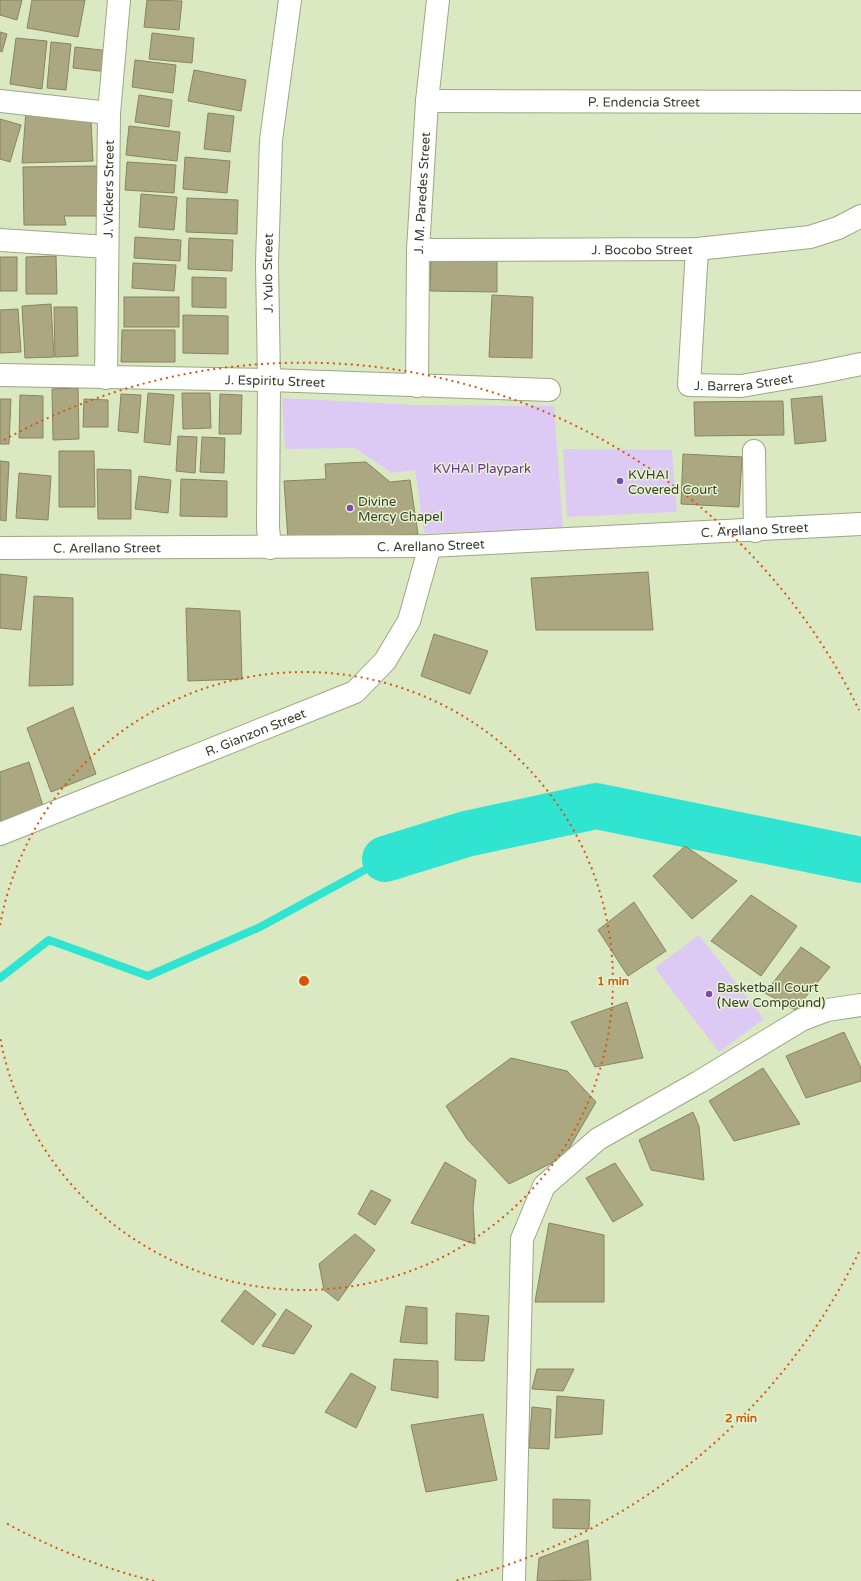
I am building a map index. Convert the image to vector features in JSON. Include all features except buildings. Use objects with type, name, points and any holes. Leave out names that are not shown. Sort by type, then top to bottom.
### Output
[{"type":"street","name":"J. Vickers Street","points":[[106,378],[108,113],[119,0]]},
{"type":"street","name":"J. Yulo Street","points":[[270,548],[268,527],[269,380],[266,263],[272,140],[290,0]]},
{"type":"street","name":"J. M. Paredes Street","points":[[417,386],[418,250],[428,101],[438,0]]},
{"type":"street","points":[[0,101],[108,113]]},
{"type":"street","name":"P. Endencia Street","points":[[428,101],[861,102]]},
{"type":"street","name":"J. Bocobo Street","points":[[418,250],[697,249],[810,237],[838,228],[861,216]]},
{"type":"street","points":[[0,240],[107,247]]},
{"type":"street","name":"J. Barrera Street","points":[[697,249],[689,385],[741,386],[861,364]]},
{"type":"street","name":"J. Espiritu Street","points":[[0,375],[269,380],[549,390]]},
{"type":"street","points":[[754,451],[755,530]]},
{"type":"street","name":"C. Arellano Street","points":[[0,548],[270,548],[430,546],[861,524]]},
{"type":"street","name":"R. Gianzon Street","points":[[0,834],[355,692],[385,661],[409,621],[430,546]]},
{"type":"street","points":[[514,1581],[522,1239],[544,1186],[598,1139],[698,1082],[801,1020],[827,1010],[861,1005]]},
{"type":"green space","name":"KVHAI Playpark","points":[[282,398],[415,405],[554,406],[563,529],[424,533],[415,470],[392,473],[355,448],[285,449]]},
{"type":"green space","name":"KVHAI Covered Court","points":[[563,449],[672,450],[677,512],[567,517]]},
{"type":"green space","name":"Basketball Court (New Compound)","points":[[699,935],[764,1019],[719,1052],[655,968]]},
{"type":"waterway","points":[[385,859],[466,834],[596,806],[861,860]]},
{"type":"waterway","points":[[0,978],[49,940],[148,976],[260,927],[385,859]]},
{"type":"place","name":"KVHAI Covered Court","points":[[620,481]]},
{"type":"place","name":"Divine Mercy Chapel","points":[[350,508]]},
{"type":"place","name":"Basketball Court (New Compound)","points":[[709,994]]}]
